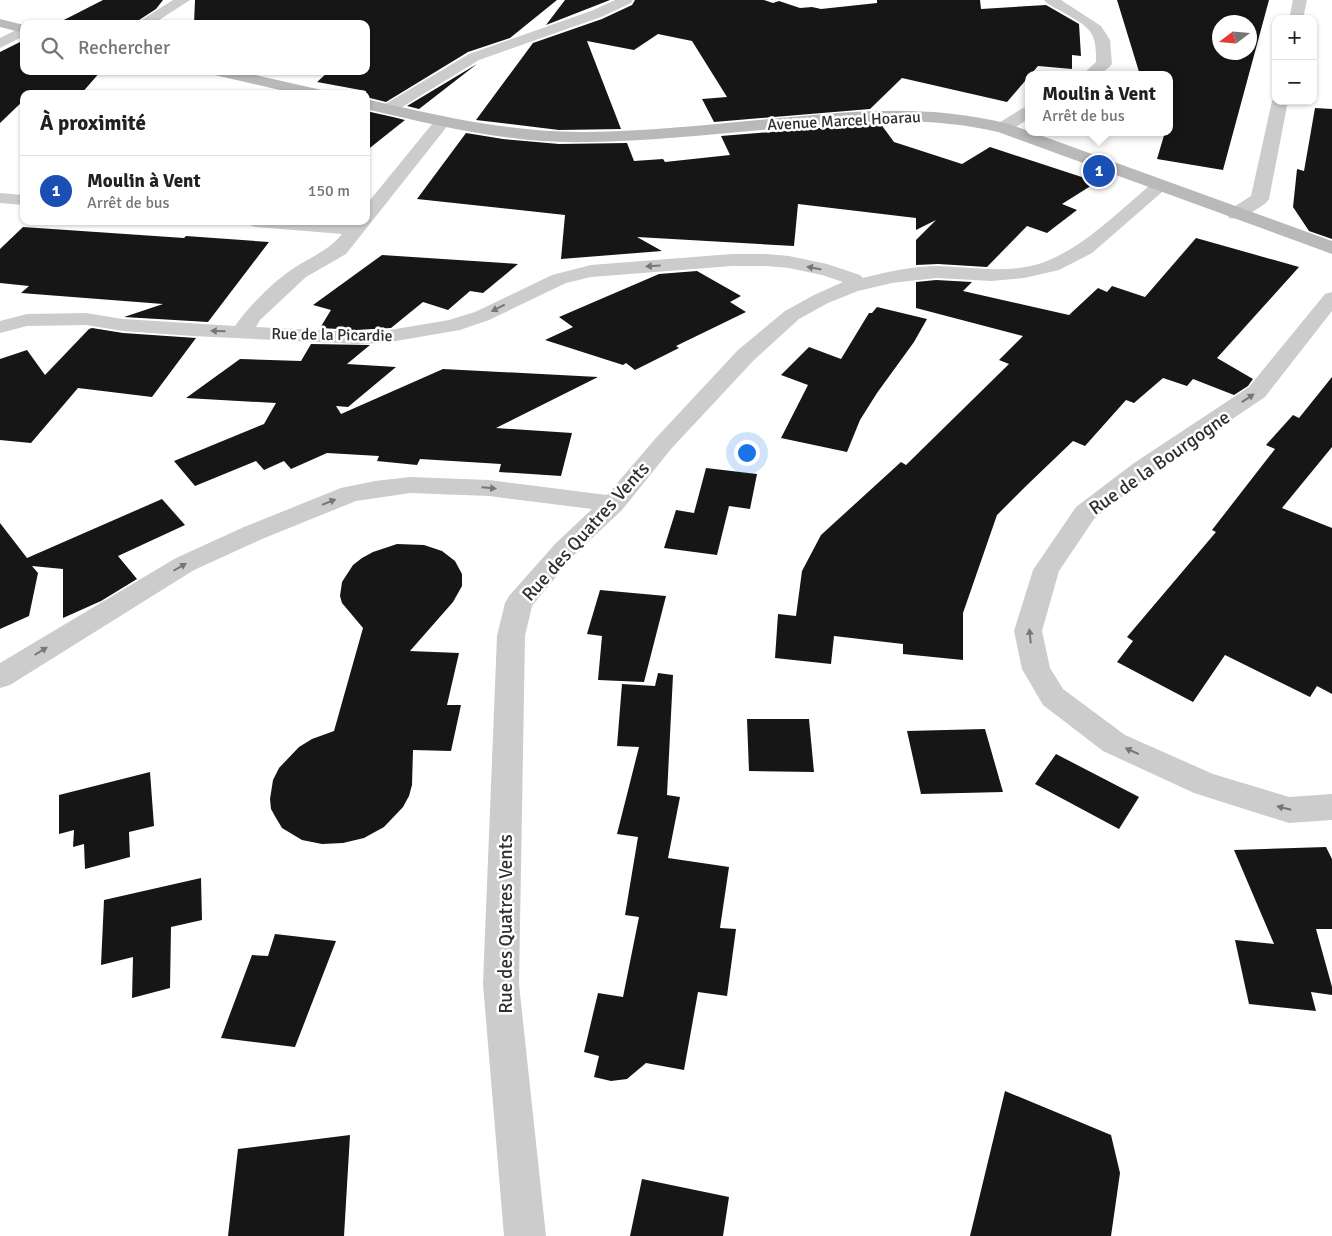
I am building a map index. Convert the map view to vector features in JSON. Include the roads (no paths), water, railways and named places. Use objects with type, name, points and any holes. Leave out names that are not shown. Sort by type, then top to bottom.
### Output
[{"type":"main road","points":[[0,23],[20,28]]},
{"type":"main road","points":[[233,75],[302,90]]},
{"type":"main road","name":"Avenue Marcel Hoarau","points":[[370,105],[505,132],[584,137],[897,113],[946,116],[1003,128],[1332,248]]},
{"type":"street","points":[[149,20],[183,0]]},
{"type":"street","points":[[388,109],[474,57],[596,14],[626,0]]},
{"type":"street","points":[[1051,0],[1081,18],[1100,34],[1104,49],[1104,64],[1095,71]]},
{"type":"street","points":[[1297,15],[1300,0]]},
{"type":"street","points":[[0,44],[20,32]]},
{"type":"street","points":[[1236,214],[1260,199],[1279,105]]},
{"type":"street","points":[[1003,128],[1025,114]]},
{"type":"street","points":[[370,213],[443,121]]},
{"type":"street","name":"Rue des Quatres Vents","points":[[525,1236],[500,984],[511,636],[519,603],[564,550],[614,504],[663,444],[746,355],[792,315],[821,299],[859,284],[892,277],[936,272],[992,275],[1024,272],[1052,266],[1085,249],[1160,186]]},
{"type":"street","points":[[0,198],[20,200]]},
{"type":"street","points":[[242,332],[252,316],[299,274],[339,250],[360,225]]},
{"type":"street","name":"Rue de la Picardie","points":[[0,327],[28,320],[86,319],[123,325],[172,329],[356,338],[384,337],[453,326],[482,316],[559,279],[591,271],[766,260],[789,262],[828,270],[853,279],[859,284]]},
{"type":"street","name":"Rue de la Bourgogne","points":[[1332,298],[1257,392],[1143,468],[1084,513],[1046,570],[1028,631],[1036,669],[1053,697],[1114,743],[1205,784],[1289,810],[1332,808]]},
{"type":"street","points":[[0,678],[185,564],[253,533],[350,494],[375,489],[410,486],[469,487],[614,504]]},
{"type":"place","name":"Moulin à Vent","points":[[1099,171]]}]
